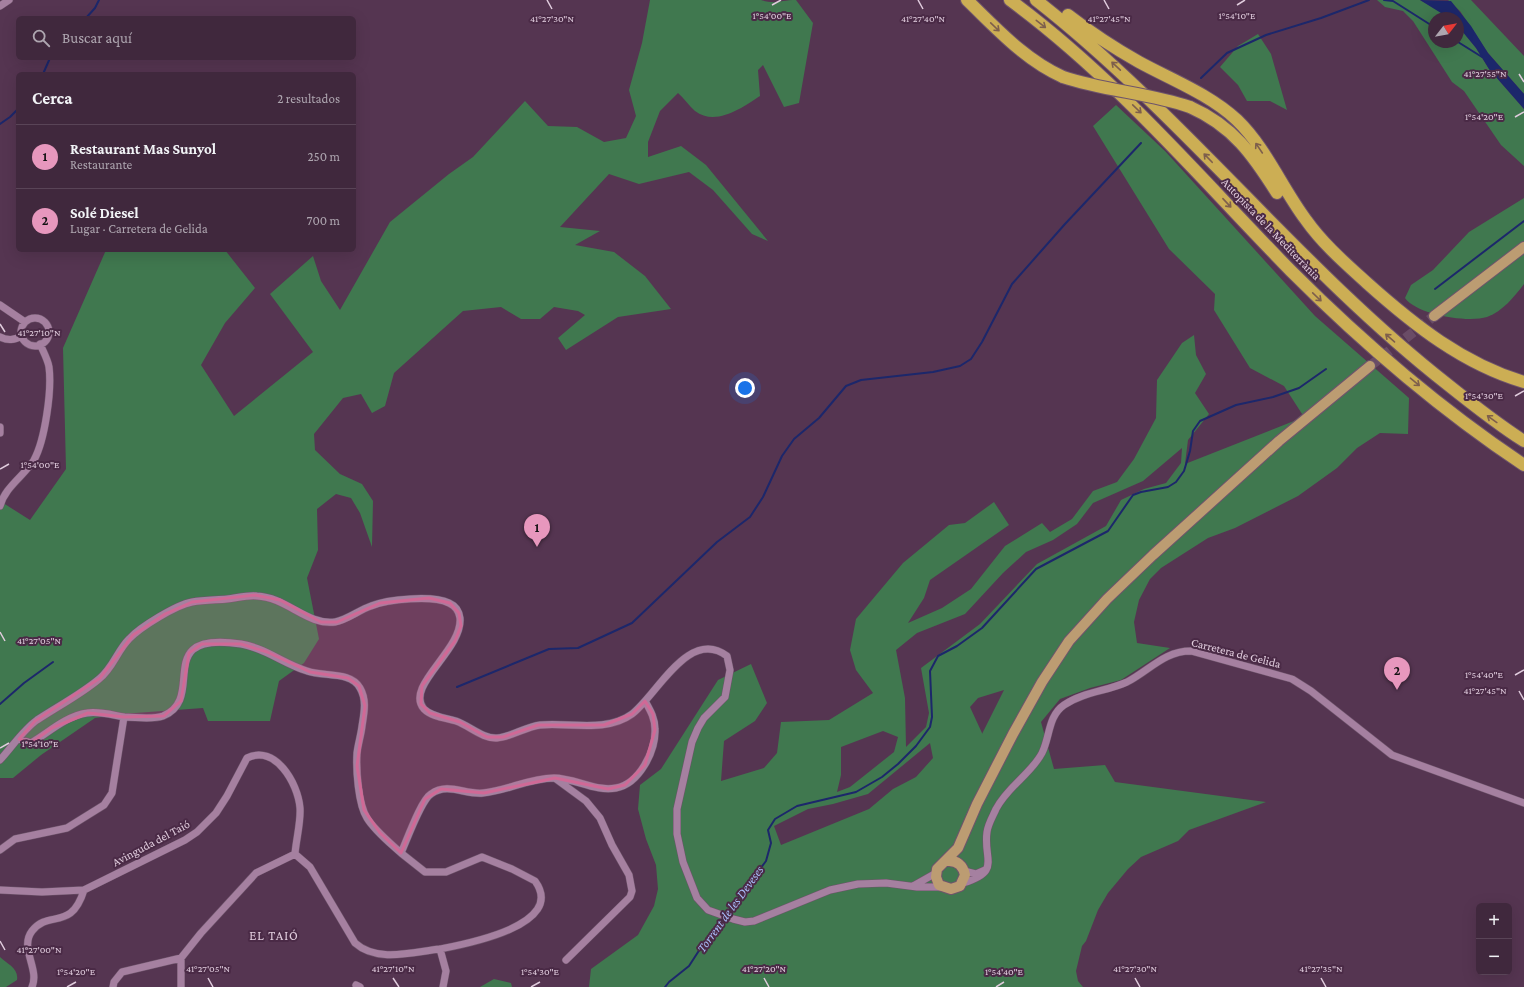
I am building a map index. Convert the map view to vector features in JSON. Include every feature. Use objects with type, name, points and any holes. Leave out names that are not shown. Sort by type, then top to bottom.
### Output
[{"type":"highway","points":[[967,0],[1025,55],[1038,65],[1063,77],[1091,85],[1165,99],[1190,107],[1214,119],[1238,139],[1259,165],[1290,212],[1310,238],[1333,262],[1389,312],[1450,357],[1490,377],[1524,389]]},
{"type":"highway","name":"Autopista de la Mediterrània","points":[[1010,0],[1072,49],[1132,105],[1286,265],[1343,321],[1440,403],[1524,465]]},
{"type":"highway","name":"Autopista de la Mediterrània","points":[[1036,0],[1091,44],[1140,89],[1259,211],[1376,326],[1476,408],[1524,441]]},
{"type":"highway","points":[[1048,0],[1116,49],[1195,91],[1227,112],[1254,140],[1307,222],[1344,262],[1397,308],[1450,349],[1485,368],[1524,382]]},
{"type":"main road","points":[[1434,316],[1524,247]]},
{"type":"main road","points":[[962,843],[962,883],[956,888],[943,887],[937,881],[936,873],[940,865],[947,861],[962,843],[979,799],[1037,689],[1059,654],[1083,624],[1126,580],[1279,441],[1370,366]]},
{"type":"main road","points":[[947,861],[954,861],[962,868]]},
{"type":"street","points":[[0,6],[9,0]]},
{"type":"street","points":[[0,305],[25,322]]},
{"type":"street","points":[[36,318],[46,324],[48,336],[40,344],[30,344],[22,336],[22,329],[25,322],[36,318]]},
{"type":"street","points":[[0,337],[6,340],[15,340],[22,336]]},
{"type":"street","points":[[0,506],[5,495],[34,460],[41,443],[47,408],[49,367],[40,344]]},
{"type":"street","points":[[0,427],[0,433]]},
{"type":"street","points":[[0,760],[36,721],[100,678],[110,669],[126,642],[133,635],[179,606],[192,602],[255,595],[280,600],[321,622],[337,622],[380,603],[429,598],[450,603],[459,613],[461,626],[455,641],[422,686],[420,697],[421,704],[430,714],[460,722],[487,737],[503,737],[518,730],[538,725],[604,725],[619,721],[632,714],[682,660],[698,651],[715,648],[728,656],[730,670],[725,697],[704,718],[698,728],[692,742],[677,809],[677,834],[683,862],[696,898],[710,910],[745,922],[754,921],[841,887],[875,882],[911,886],[943,887]]},
{"type":"street","points":[[19,739],[31,743],[52,728],[82,714],[94,713],[124,717],[154,718],[164,716],[175,708],[181,701],[185,664],[189,653],[202,644],[215,642],[241,644],[267,652],[292,666],[310,672],[348,678],[360,686],[364,696],[365,706],[357,759],[364,810],[367,818],[380,833],[424,872],[436,873],[456,869],[482,857],[512,869],[535,881],[540,888],[542,896],[536,912],[516,926],[499,935],[440,949],[380,954],[366,951],[355,943],[310,867],[295,854],[256,873],[201,933],[181,958],[180,987]]},
{"type":"street","name":"Carretera de Gelida","points":[[985,870],[988,862],[988,826],[1009,789],[1035,763],[1042,753],[1053,716],[1057,711],[1072,700],[1126,682],[1167,656],[1179,651],[1192,651],[1292,679],[1311,691],[1392,755],[1524,803]]},
{"type":"street","points":[[401,853],[425,799],[441,789],[484,793],[534,780],[555,778],[608,789],[625,785],[645,765],[654,740],[655,730],[653,714],[645,701]]},
{"type":"street","points":[[0,850],[15,839],[67,828],[104,805],[112,794],[124,717]]},
{"type":"street","name":"Avinguda del Taió","points":[[0,890],[42,892],[84,890],[173,846],[197,832],[216,813],[227,796],[243,763],[251,756],[267,757],[281,764],[295,789],[300,808],[295,854]]},
{"type":"street","points":[[555,778],[586,802],[600,818],[629,875],[632,891],[630,897],[566,960]]},
{"type":"street","points":[[962,868],[976,874],[985,870]]},
{"type":"street","points":[[962,883],[978,878],[985,870]]},
{"type":"street","points":[[911,886],[922,882],[936,873]]},
{"type":"street","points":[[32,987],[34,979],[28,949],[28,937],[33,929],[40,924],[68,916],[72,913],[80,903],[84,890]]},
{"type":"street","points":[[440,949],[446,971],[443,987]]},
{"type":"street","points":[[113,987],[114,982],[122,972],[181,958]]},
{"type":"highlighted area","points":[[255,595],[280,600],[321,622],[337,622],[380,603],[429,598],[450,603],[459,613],[461,626],[455,641],[422,686],[421,704],[430,713],[460,722],[487,737],[503,737],[538,725],[604,725],[632,714],[645,701],[653,714],[655,730],[645,765],[625,785],[608,789],[555,778],[484,793],[441,789],[425,799],[401,853],[380,833],[364,810],[357,766],[365,706],[359,686],[348,678],[310,672],[267,652],[241,644],[202,644],[189,653],[181,701],[164,716],[124,717],[88,713],[52,728],[31,743],[19,739],[35,721],[100,678],[133,635],[165,614],[192,602]]},
{"type":"green space","points":[[650,0],[761,0],[774,2],[796,0],[813,23],[799,103],[784,107],[763,65],[758,70],[760,96],[729,114],[712,117],[695,111],[678,93],[660,111],[648,142],[648,157],[681,146],[706,165],[768,241],[752,234],[713,190],[689,172],[639,184],[609,174],[560,227],[600,231],[575,245],[614,252],[645,276],[671,309],[618,317],[566,350],[558,338],[585,315],[578,311],[554,307],[540,319],[521,319],[501,307],[463,311],[394,373],[385,406],[372,413],[361,394],[343,398],[314,434],[315,450],[340,474],[362,484],[373,501],[372,547],[360,513],[351,498],[336,494],[317,509],[318,550],[307,578],[319,639],[304,663],[279,681],[270,721],[208,721],[203,708],[122,714],[95,718],[41,755],[13,778],[0,778],[0,501],[30,520],[66,469],[63,348],[105,252],[227,252],[255,288],[225,323],[201,365],[234,416],[313,352],[270,294],[313,256],[321,281],[340,310],[390,222],[449,174],[473,157],[525,101],[548,126],[577,127],[604,142],[626,138],[636,116],[629,90],[642,43]]},
{"type":"green space","points":[[1377,0],[1420,0],[1441,12],[1428,12],[1428,44],[1413,21],[1403,11],[1385,7]]},
{"type":"green space","points":[[1448,0],[1471,0],[1524,56],[1524,94],[1488,53],[1464,17],[1464,12],[1460,11]]},
{"type":"green space","points":[[1464,33],[1476,48],[1489,69],[1524,109],[1524,166],[1501,145],[1464,91],[1452,82],[1430,48],[1464,48]]},
{"type":"green space","points":[[1258,34],[1271,54],[1287,110],[1270,101],[1247,101],[1238,85],[1220,67],[1238,46]]},
{"type":"green space","points":[[1116,105],[1165,151],[1315,316],[1409,398],[1408,434],[1380,433],[1357,448],[1337,468],[1298,496],[1235,528],[1208,538],[1161,568],[1150,579],[1139,600],[1134,622],[1137,643],[1170,648],[1121,680],[1090,688],[1060,699],[1041,722],[1054,769],[1105,765],[1115,782],[1266,802],[1189,830],[1178,841],[1141,857],[1128,869],[1108,893],[1098,910],[1086,941],[1082,946],[1076,971],[1078,981],[1083,987],[589,987],[591,969],[638,935],[654,906],[658,889],[656,865],[646,839],[638,809],[640,785],[661,769],[718,680],[751,664],[767,703],[755,721],[724,741],[721,781],[764,768],[777,753],[781,722],[829,720],[873,693],[856,670],[850,650],[856,619],[903,563],[949,525],[965,523],[994,502],[1009,525],[930,580],[924,598],[908,623],[942,608],[971,589],[1005,546],[1042,523],[1050,532],[1072,519],[1093,491],[1117,482],[1134,459],[1156,418],[1157,380],[1182,343],[1194,335],[1196,355],[1206,374],[1195,393],[1209,414],[1188,440],[1185,464],[1304,417],[1284,386],[1250,368],[1214,310],[1215,294],[1169,249],[1093,126]],"holes":[[[1182,448],[1181,463],[1166,483],[1144,489],[1121,500],[1106,526],[1037,564],[980,624],[921,668],[929,713],[926,727],[906,747],[905,698],[896,650],[917,633],[965,614],[1003,573],[1026,552],[1053,540],[1077,524],[1093,503],[1143,481]],[[1004,690],[982,734],[970,707],[978,698]],[[883,731],[898,737],[894,752],[850,787],[837,792],[841,775],[841,747]],[[930,743],[933,758],[916,777],[893,789],[869,809],[781,845],[774,826],[808,809],[833,804],[868,794]]]},
{"type":"green space","points":[[1524,198],[1524,284],[1512,299],[1503,307],[1487,317],[1479,319],[1456,318],[1431,313],[1420,309],[1411,304],[1405,298],[1411,285],[1433,270],[1469,232]]},
{"type":"green space","points":[[0,957],[14,969],[17,976],[17,980],[6,987],[0,987]]},
{"type":"green space","points":[[494,979],[511,983],[512,987],[480,987]]},
{"type":"shaded area","points":[[1420,0],[1451,1],[1460,12],[1439,12]]},
{"type":"shaded area","points":[[1464,17],[1488,53],[1524,94],[1524,109],[1489,69],[1476,48],[1464,33]]},
{"type":"waterway","points":[[88,16],[95,8],[99,0]]},
{"type":"waterway","points":[[1201,78],[1227,53],[1266,35],[1321,18],[1369,0]]},
{"type":"waterway","points":[[1384,0],[1393,1],[1428,23]]},
{"type":"waterway","points":[[1464,46],[1482,57]]},
{"type":"waterway","points":[[44,72],[49,60]]},
{"type":"waterway","points":[[0,124],[16,111]]},
{"type":"waterway","points":[[457,687],[549,649],[578,648],[632,623],[717,542],[750,517],[763,497],[782,456],[794,439],[819,418],[846,386],[861,380],[933,372],[960,366],[971,359],[982,342],[1012,284],[1065,224],[1141,143]]},
{"type":"waterway","name":"Torrent de les Deveses","points":[[1435,289],[1524,221]]},
{"type":"waterway","name":"Torrent de les Deveses","points":[[665,987],[689,966],[766,861],[771,843],[768,830],[775,819],[797,806],[856,792],[882,777],[916,746],[930,727],[932,717],[930,671],[938,656],[957,646],[982,628],[1036,569],[1108,531],[1133,495],[1168,487],[1176,482],[1184,471],[1190,451],[1193,431],[1200,421],[1236,405],[1273,397],[1299,388],[1326,369]]},
{"type":"waterway","points":[[0,704],[24,683],[53,662]]},
{"type":"tunnel","points":[[1370,366],[1434,316]]},
{"type":"place","name":"Restaurant Mas Sunyol","points":[[537,547]]},
{"type":"place","name":"Solé Diesel","points":[[1397,690]]},
{"type":"district","name":"EL TAIÓ","points":[[274,935]]}]
